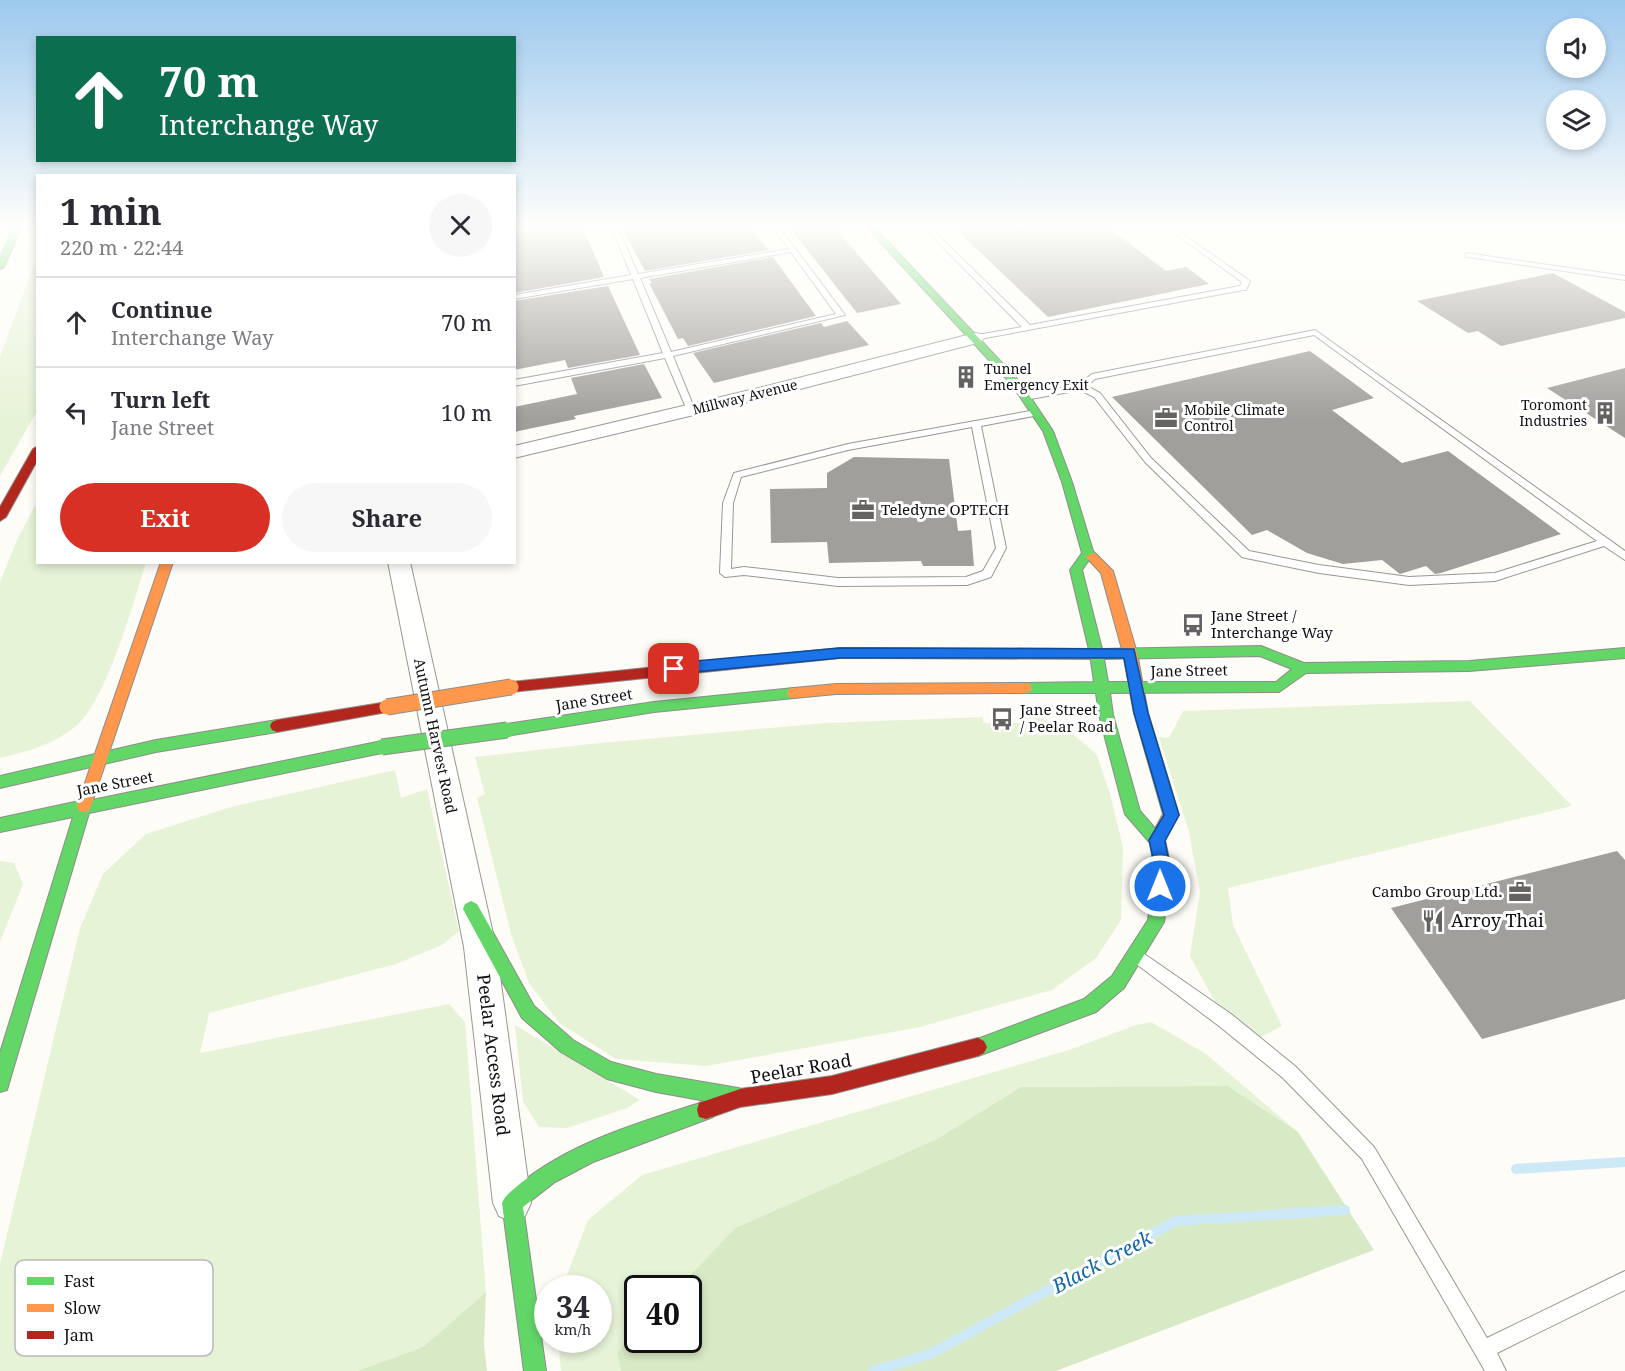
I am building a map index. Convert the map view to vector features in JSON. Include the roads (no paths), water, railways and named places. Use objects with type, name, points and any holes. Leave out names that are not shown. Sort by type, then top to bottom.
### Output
[{"type":"main road","points":[[931,292],[975,338],[1025,397],[1048,431],[1067,482],[1088,553],[1107,571],[1130,653],[1141,713],[1171,815],[1157,840],[1133,814],[1106,715],[1097,654],[1076,570],[1088,553]]},
{"type":"main road","points":[[0,518],[36,453]]},
{"type":"main road","points":[[0,1083],[98,759],[166,564]]},
{"type":"main road","name":"Jane Street","points":[[0,782],[156,746],[511,687],[840,653],[1097,654],[1261,651],[1303,668],[1469,666],[1625,653]]},
{"type":"main road","name":"Jane Street","points":[[0,825],[382,747],[654,708],[836,689],[1279,687],[1303,668]]},
{"type":"main road","name":"Peelar Road","points":[[512,1203],[546,1176],[579,1158],[622,1139],[740,1098],[832,1085],[973,1049],[1089,1006],[1118,982],[1156,922],[1162,868],[1157,840]]},
{"type":"main road","points":[[471,909],[528,1012],[567,1046],[607,1070],[656,1083],[740,1098]]},
{"type":"main road","points":[[512,1203],[535,1371]]},
{"type":"street","name":"Millway Avenue","points":[[516,452],[975,338]]},
{"type":"street","name":"Autumn Harvest Road","points":[[399,564],[471,909]]},
{"type":"street","name":"Peelar Access Road","points":[[471,909],[480,947],[512,1203]]},
{"type":"lane","points":[[516,297],[543,292]]},
{"type":"lane","points":[[642,292],[691,410]]},
{"type":"lane","points":[[516,383],[668,355],[841,315],[824,292]]},
{"type":"lane","points":[[992,292],[1027,327]]},
{"type":"lane","points":[[975,338],[1221,292]]},
{"type":"lane","points":[[1025,397],[1081,387],[1092,377],[1315,332],[1625,556]]},
{"type":"lane","points":[[1081,387],[1097,396],[1148,460],[1246,554],[1319,569],[1409,581],[1495,577],[1605,542]]},
{"type":"lane","points":[[976,423],[1001,549],[987,574],[967,581],[838,582],[744,571],[725,573],[728,503],[737,476],[782,461],[976,423],[1036,413]]},
{"type":"lane","points":[[1136,956],[1225,1020],[1289,1072],[1368,1153],[1496,1371]]},
{"type":"lane","points":[[1485,1349],[1625,1280]]},
{"type":"waterway","name":"Black Creek","points":[[1516,1169],[1625,1162]]},
{"type":"waterway","name":"Black Creek","points":[[873,1371],[930,1354],[1176,1221],[1345,1210]]},
{"type":"place","name":"Tunnel Emergency Exit","points":[[966,377]]},
{"type":"place","name":"Toromont Industries","points":[[1605,413]]},
{"type":"place","name":"Mobile Climate Control","points":[[1166,418]]},
{"type":"place","name":"Teledyne OPTECH","points":[[863,510]]},
{"type":"place","name":"Jane Street / Interchange Way","points":[[1193,625]]},
{"type":"place","name":"Jane Street / Peelar Road","points":[[1002,719]]},
{"type":"place","name":"Cambo Group Ltd.","points":[[1520,892]]},
{"type":"place","name":"Arroy Thai","points":[[1433,921]]}]
